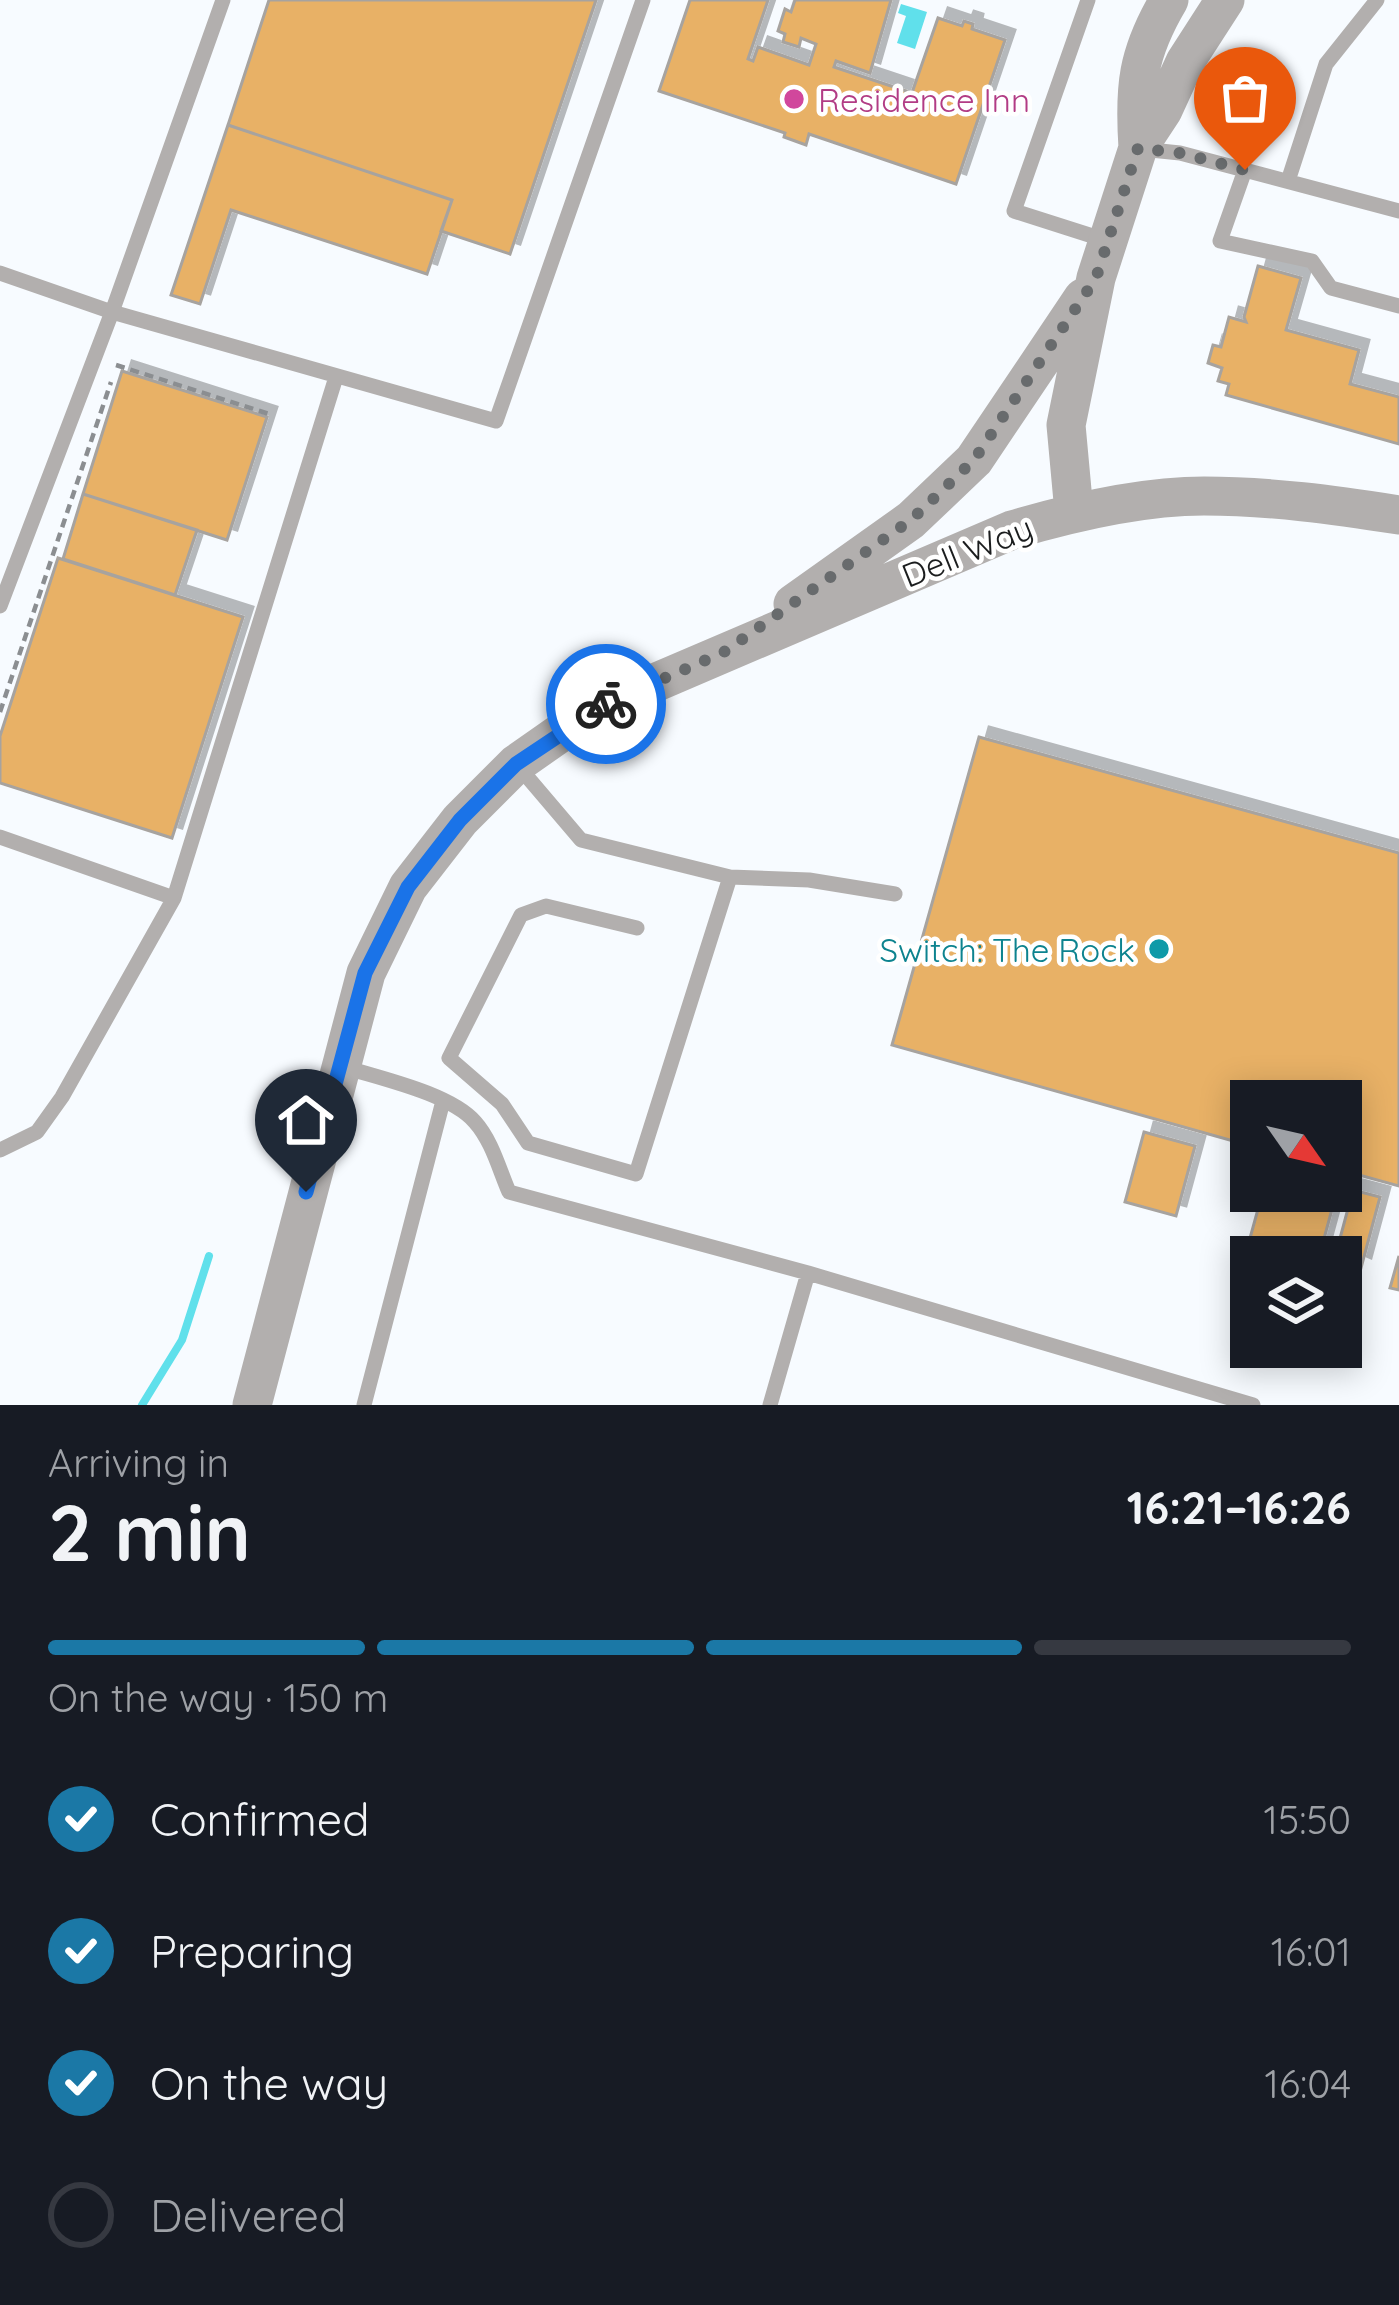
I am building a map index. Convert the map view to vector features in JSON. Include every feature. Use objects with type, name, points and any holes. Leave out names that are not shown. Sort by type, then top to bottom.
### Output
[{"type":"street","name":"Dell Way","points":[[1138,148],[1134,87],[1152,28],[1169,0]]},
{"type":"street","name":"Dell Way","points":[[252,1405],[365,973],[408,887],[460,820],[516,764],[596,708],[1012,530],[1073,512],[1066,425],[1102,260],[1138,148],[1225,0]]},
{"type":"street","points":[[724,652],[911,520],[974,460],[1102,260]]},
{"type":"street","points":[[1073,512],[1202,496],[1317,503],[1399,515]]},
{"type":"lane","points":[[0,606],[224,0]]},
{"type":"lane","points":[[0,273],[112,312],[496,421],[643,0]]},
{"type":"lane","points":[[1088,0],[1014,211],[1102,260]]},
{"type":"lane","points":[[1288,181],[1326,64],[1377,0]]},
{"type":"lane","points":[[1138,148],[1180,153],[1399,211]]},
{"type":"lane","points":[[1245,170],[1220,241],[1312,261],[1331,288],[1399,307]]},
{"type":"lane","points":[[0,1150],[37,1132],[62,1097],[174,898],[337,377]]},
{"type":"lane","points":[[516,764],[581,840],[730,877],[809,880],[895,894]]},
{"type":"lane","points":[[0,837],[174,898]]},
{"type":"lane","points":[[637,928],[546,906],[521,915],[448,1058],[502,1104],[528,1143],[636,1174],[730,877]]},
{"type":"lane","points":[[338,1065],[443,1101],[474,1120],[508,1192],[808,1273],[1253,1405]]},
{"type":"lane","points":[[364,1405],[443,1101]]},
{"type":"lane","points":[[770,1405],[808,1273]]},
{"type":"path","points":[[0,712],[117,365],[269,414]]},
{"type":"water","points":[[901,4],[927,12],[915,49],[897,43],[906,16],[898,13]]},
{"type":"building","points":[[269,0],[596,0],[510,254],[441,231],[452,200],[228,125]]},
{"type":"building","name":"Residence Inn","points":[[690,0],[768,0],[748,59],[753,61],[758,47],[809,65],[816,44],[801,38],[799,47],[783,42],[785,34],[778,31],[785,9],[791,12],[795,0],[891,0],[870,73],[836,61],[834,67],[906,91],[901,108],[906,110],[938,18],[962,26],[964,21],[973,24],[972,29],[1005,40],[956,184],[809,134],[806,145],[784,137],[785,133],[659,91]]},
{"type":"building","points":[[228,125],[452,200],[427,274],[231,210],[200,304],[171,295]]},
{"type":"building","points":[[1258,266],[1301,278],[1286,330],[1359,350],[1350,384],[1399,397],[1399,444],[1226,395],[1229,384],[1218,381],[1222,368],[1208,363],[1213,345],[1221,347],[1229,317],[1246,322]]},
{"type":"building","points":[[122,371],[267,417],[227,540],[83,494]]},
{"type":"building","points":[[83,494],[197,530],[175,595],[63,559]]},
{"type":"building","points":[[58,558],[243,617],[172,838],[0,783],[0,736]]},
{"type":"building","name":"Switch: The Rock","points":[[979,737],[1399,853],[1399,1186],[1362,1176],[1362,1080],[1230,1080],[1230,1140],[892,1045]]},
{"type":"building","points":[[1144,1132],[1195,1146],[1176,1216],[1125,1202]]},
{"type":"building","points":[[1362,1192],[1380,1197],[1362,1264],[1362,1236],[1341,1236],[1347,1212],[1362,1212]]},
{"type":"building","points":[[1257,1212],[1331,1212],[1325,1236],[1251,1236]]},
{"type":"building","points":[[1399,1256],[1399,1290],[1390,1288]]},
{"type":"waterway","points":[[142,1405],[182,1340],[209,1256]]},
{"type":"way so far","points":[[606,704],[724,652],[911,520],[974,460],[1096,278],[1138,148],[1245,170]]},
{"type":"place","name":"Residence Inn","points":[[794,99]]},
{"type":"place","name":"Switch: The Rock","points":[[1159,949]]},
{"type":"route","points":[[306,1192],[365,973],[408,887],[460,820],[516,764],[606,704]]}]
